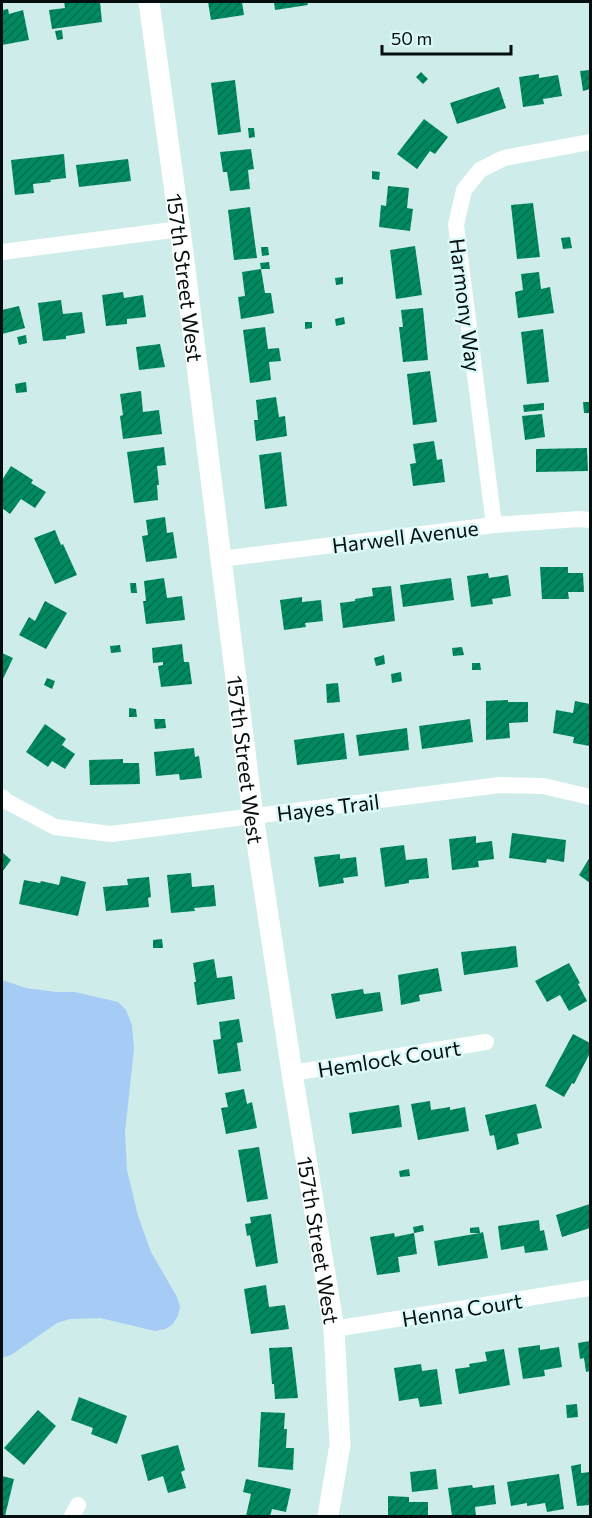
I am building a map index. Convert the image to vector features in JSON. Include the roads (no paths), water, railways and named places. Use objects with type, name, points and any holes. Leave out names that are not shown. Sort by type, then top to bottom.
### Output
[{"type":"street","name":"157th Street West","points":[[150,2],[253,816],[334,1329],[340,1445],[328,1516]]},
{"type":"street","name":"Harmony Way","points":[[494,525],[456,225],[464,190],[480,170],[504,158],[591,142]]},
{"type":"street","points":[[2,252],[180,229]]},
{"type":"street","name":"Harwell Avenue","points":[[221,559],[494,525],[591,520]]},
{"type":"street","name":"Hayes Trail","points":[[2,796],[6,801],[55,827],[111,834],[500,786],[543,786],[591,797]]},
{"type":"street","name":"Hemlock Court","points":[[292,1073],[486,1042]]},
{"type":"street","name":"Henna Court","points":[[334,1329],[591,1288]]},
{"type":"water","points":[[2,980],[26,988],[75,992],[118,1002],[126,1010],[132,1025],[134,1049],[125,1132],[127,1170],[138,1216],[151,1252],[177,1297],[180,1307],[178,1316],[172,1325],[165,1329],[155,1331],[100,1318],[70,1319],[57,1323],[11,1355],[2,1358]]}]
